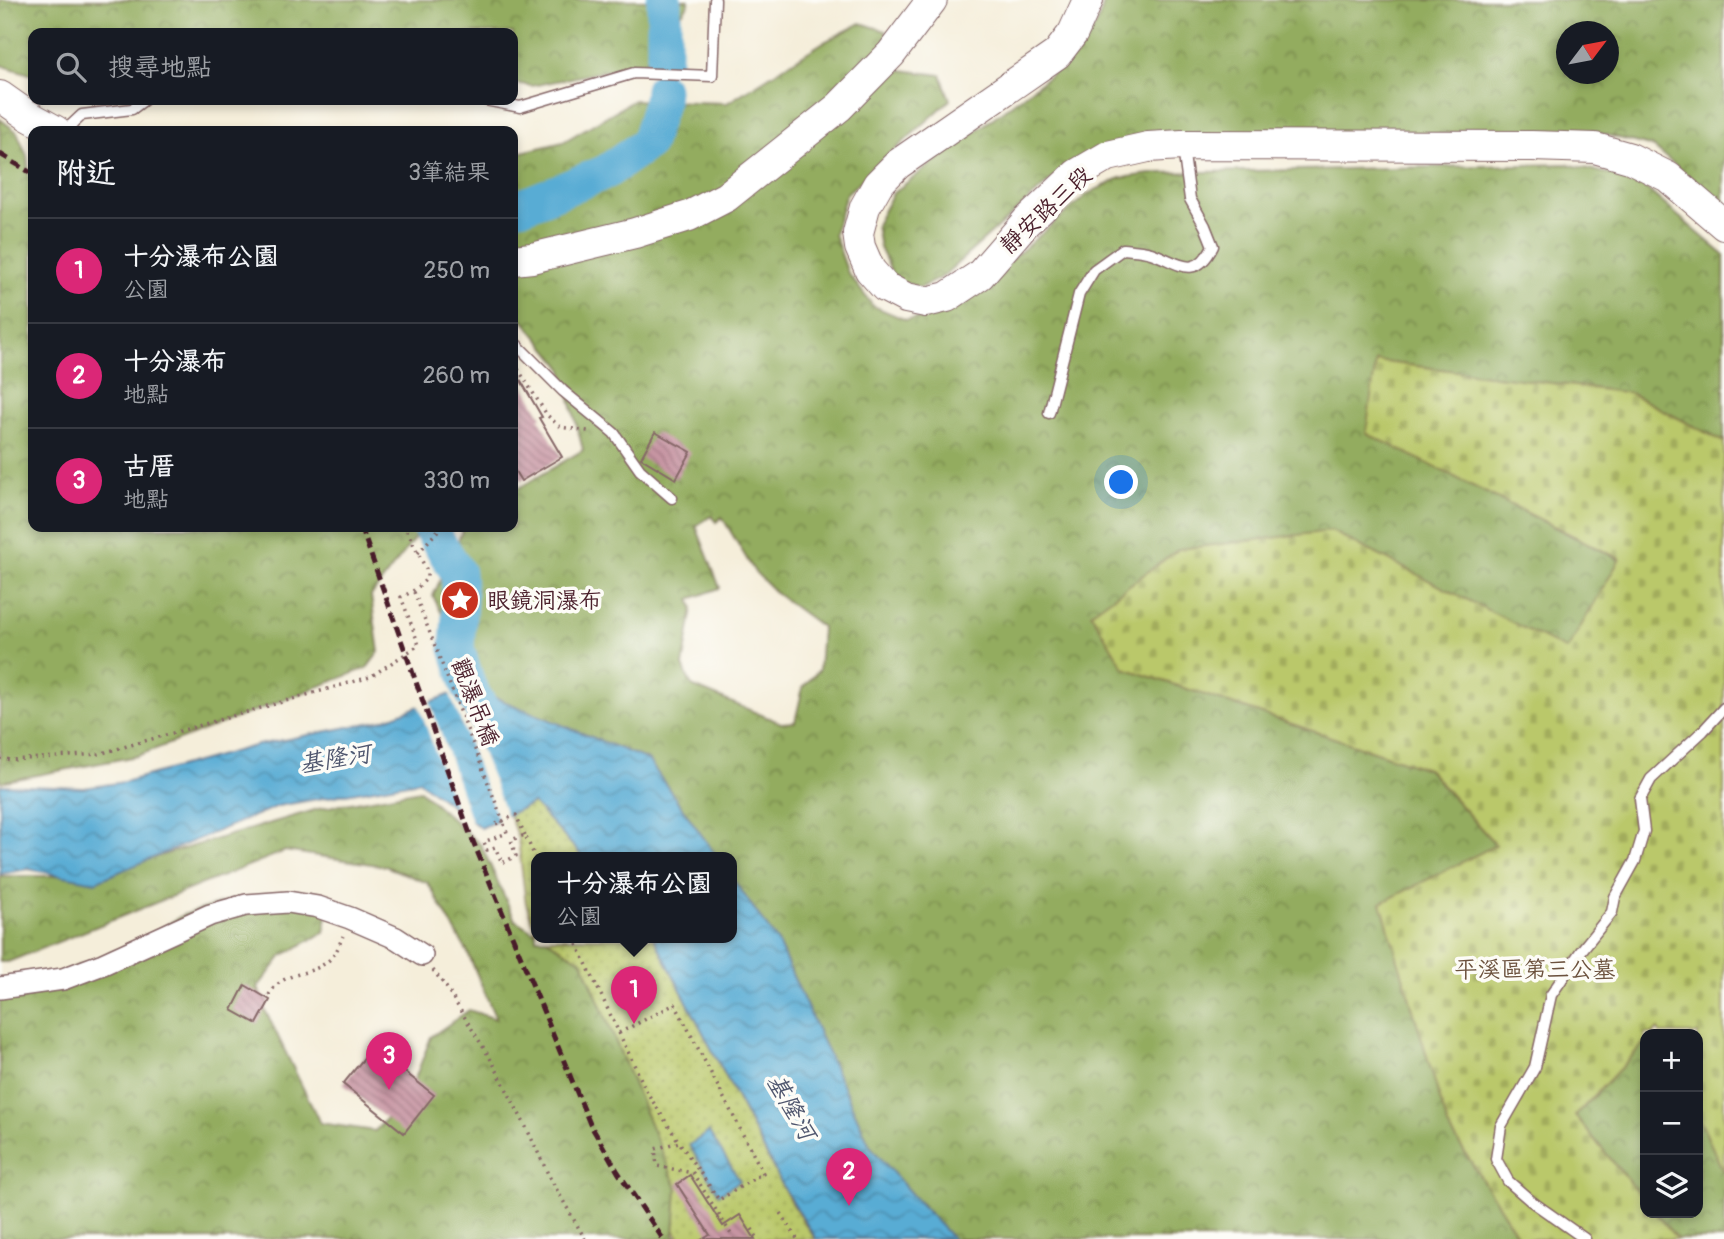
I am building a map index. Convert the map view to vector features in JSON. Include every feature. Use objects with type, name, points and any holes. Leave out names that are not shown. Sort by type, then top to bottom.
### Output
[{"type":"main road","points":[[518,259],[635,233],[689,216],[726,197],[839,107],[891,54],[932,0]]},
{"type":"main road","name":"靜安路三段","points":[[1088,0],[1073,33],[1057,54],[898,164],[878,184],[865,207],[858,233],[860,247],[870,270],[885,287],[906,299],[926,302],[947,297],[980,275],[1026,222],[1077,174],[1108,156],[1148,147],[1595,148],[1630,158],[1668,177],[1724,225]]},
{"type":"main road","points":[[0,96],[47,126]]},
{"type":"street","points":[[0,988],[63,979],[103,964],[210,915],[246,905],[288,902],[318,907],[396,938],[422,955]]},
{"type":"lane","points":[[510,105],[520,107],[634,73],[712,76],[715,0]]},
{"type":"lane","points":[[70,126],[82,115],[132,109],[138,105]]},
{"type":"lane","points":[[1049,413],[1079,294],[1094,270],[1123,249],[1147,252],[1180,267],[1196,266],[1207,258],[1213,246],[1190,199],[1182,145]]},
{"type":"lane","points":[[518,346],[563,391],[614,433],[640,470],[672,498]]},
{"type":"lane","points":[[1585,1239],[1531,1201],[1508,1181],[1496,1159],[1501,1126],[1535,1067],[1551,995],[1612,912],[1615,897],[1634,861],[1644,831],[1640,799],[1651,779],[1724,708]]},
{"type":"path","points":[[518,369],[547,415],[559,428],[614,433]]},
{"type":"path","points":[[0,758],[11,760],[99,754],[370,677],[419,645],[401,597],[414,592],[427,578],[427,571],[408,532]]},
{"type":"path","points":[[418,553],[437,532]]},
{"type":"path","name":"觀瀑吊橋","points":[[414,592],[507,833],[484,842],[487,849],[495,847],[502,863],[516,856],[511,840],[525,835]]},
{"type":"path","points":[[496,824],[516,815],[533,852]]},
{"type":"path","points":[[269,995],[284,979],[329,961],[336,952],[350,918]]},
{"type":"path","points":[[576,943],[648,1094],[719,1200],[763,1173],[675,1004],[620,1033]]},
{"type":"path","points":[[422,955],[446,987],[493,1063],[549,1176],[585,1239]]},
{"type":"path","points":[[679,1142],[655,1149],[657,1166],[692,1172],[734,1239]]},
{"type":"path","points":[[781,1213],[797,1239]]},
{"type":"path","points":[[752,1229],[758,1239]]},
{"type":"green space","points":[[0,0],[688,0],[688,5],[644,63],[532,86],[518,84],[518,28],[28,28],[28,73],[0,65]]},
{"type":"green space","points":[[1105,0],[1724,0],[1724,205],[1653,147],[1596,132],[1151,139],[1059,173],[942,277],[920,288],[895,279],[880,248],[876,225],[893,193],[1076,56],[1097,24]]},
{"type":"green space","points":[[861,23],[886,31],[893,69],[941,75],[950,100],[846,194],[834,234],[848,273],[873,306],[906,320],[937,315],[962,305],[1089,193],[1120,178],[1158,173],[1567,164],[1636,180],[1724,255],[1724,442],[1630,393],[1376,361],[1367,433],[1620,560],[1567,651],[1331,531],[1124,668],[1427,769],[1496,845],[1448,1126],[1520,1239],[953,1239],[870,1146],[777,941],[737,885],[737,852],[714,852],[648,760],[481,692],[433,596],[462,532],[518,532],[518,488],[583,450],[562,367],[518,314],[518,153],[563,142],[634,100],[727,103],[822,43]],"holes":[[[711,516],[716,522],[722,517],[754,571],[777,594],[822,627],[819,670],[803,687],[795,722],[781,723],[694,687],[683,666],[693,608],[690,599],[720,588],[696,526]]]},
{"type":"green space","points":[[0,119],[17,132],[28,165],[28,532],[417,532],[417,535],[371,596],[379,652],[367,668],[137,756],[0,782]]},
{"type":"green space","name":"平溪區第三公墓","points":[[1376,361],[1630,393],[1724,442],[1724,1173],[1703,1127],[1703,1029],[1640,1029],[1640,1047],[1575,1116],[1640,1195],[1640,1218],[1659,1218],[1677,1239],[1520,1239],[1448,1126],[1381,903],[1496,845],[1428,769],[1124,668],[1091,613],[1179,549],[1331,531],[1567,650],[1620,559],[1366,433]]},
{"type":"green space","points":[[420,790],[481,845],[515,920],[531,930],[531,943],[553,943],[582,961],[677,1188],[674,1235],[677,1239],[0,1239],[0,997],[141,941],[183,915],[235,899],[330,902],[324,932],[282,956],[258,987],[264,1008],[320,1123],[375,1131],[409,1094],[431,1037],[469,1010],[496,1019],[468,953],[428,883],[385,866],[285,851],[8,962],[0,962],[0,876],[50,876],[129,865],[318,809]]},
{"type":"green space","points":[[533,803],[578,852],[531,852],[531,918],[526,903],[518,839],[509,814]]},
{"type":"green space","points":[[540,943],[657,943],[790,1201],[815,1239],[680,1239],[604,1120]]},
{"type":"green space","points":[[1640,1047],[1640,1195],[1575,1116]]},
{"type":"green space","points":[[1703,1127],[1724,1173],[1724,1239],[1677,1239],[1659,1218],[1703,1218]]},
{"type":"water","name":"基隆河","points":[[469,687],[648,760],[714,852],[578,852],[533,803],[481,828],[419,781],[278,806],[95,882],[28,869],[0,874],[0,785],[84,788],[124,782],[258,745],[383,720]]},
{"type":"water","name":"基隆河","points":[[737,885],[777,941],[870,1146],[953,1239],[816,1239],[784,1188],[657,943],[737,943]]},
{"type":"water","points":[[709,1132],[740,1181],[719,1194],[689,1145]]},
{"type":"pier","points":[[457,688],[508,819],[499,823],[449,691]]},
{"type":"pier","points":[[429,699],[473,826],[457,814],[418,703]]},
{"type":"building","points":[[518,376],[562,457],[521,481],[518,476]]},
{"type":"building","points":[[655,432],[691,452],[676,479],[641,458]]},
{"type":"building","points":[[245,985],[270,1000],[257,1024],[232,1010]]},
{"type":"building","points":[[373,1047],[434,1095],[404,1133],[343,1084]]},
{"type":"building","points":[[690,1175],[723,1226],[740,1215],[755,1239],[703,1239],[710,1235],[677,1184]]},
{"type":"waterway","points":[[664,0],[664,58]]},
{"type":"waterway","points":[[518,206],[606,172],[648,143],[662,90]]},
{"type":"waterway","points":[[432,532],[458,573],[460,600],[457,648],[469,687],[492,727]]},
{"type":"railway","points":[[0,154],[28,171]]},
{"type":"railway","points":[[363,532],[470,834],[590,1124],[663,1239]]},
{"type":"place","name":"眼鏡洞瀑布","points":[[460,600]]},
{"type":"place","name":"十分瀑布公園","points":[[634,1024]]},
{"type":"place","name":"古厝","points":[[389,1090]]},
{"type":"place","name":"十分瀑布","points":[[849,1206]]}]
